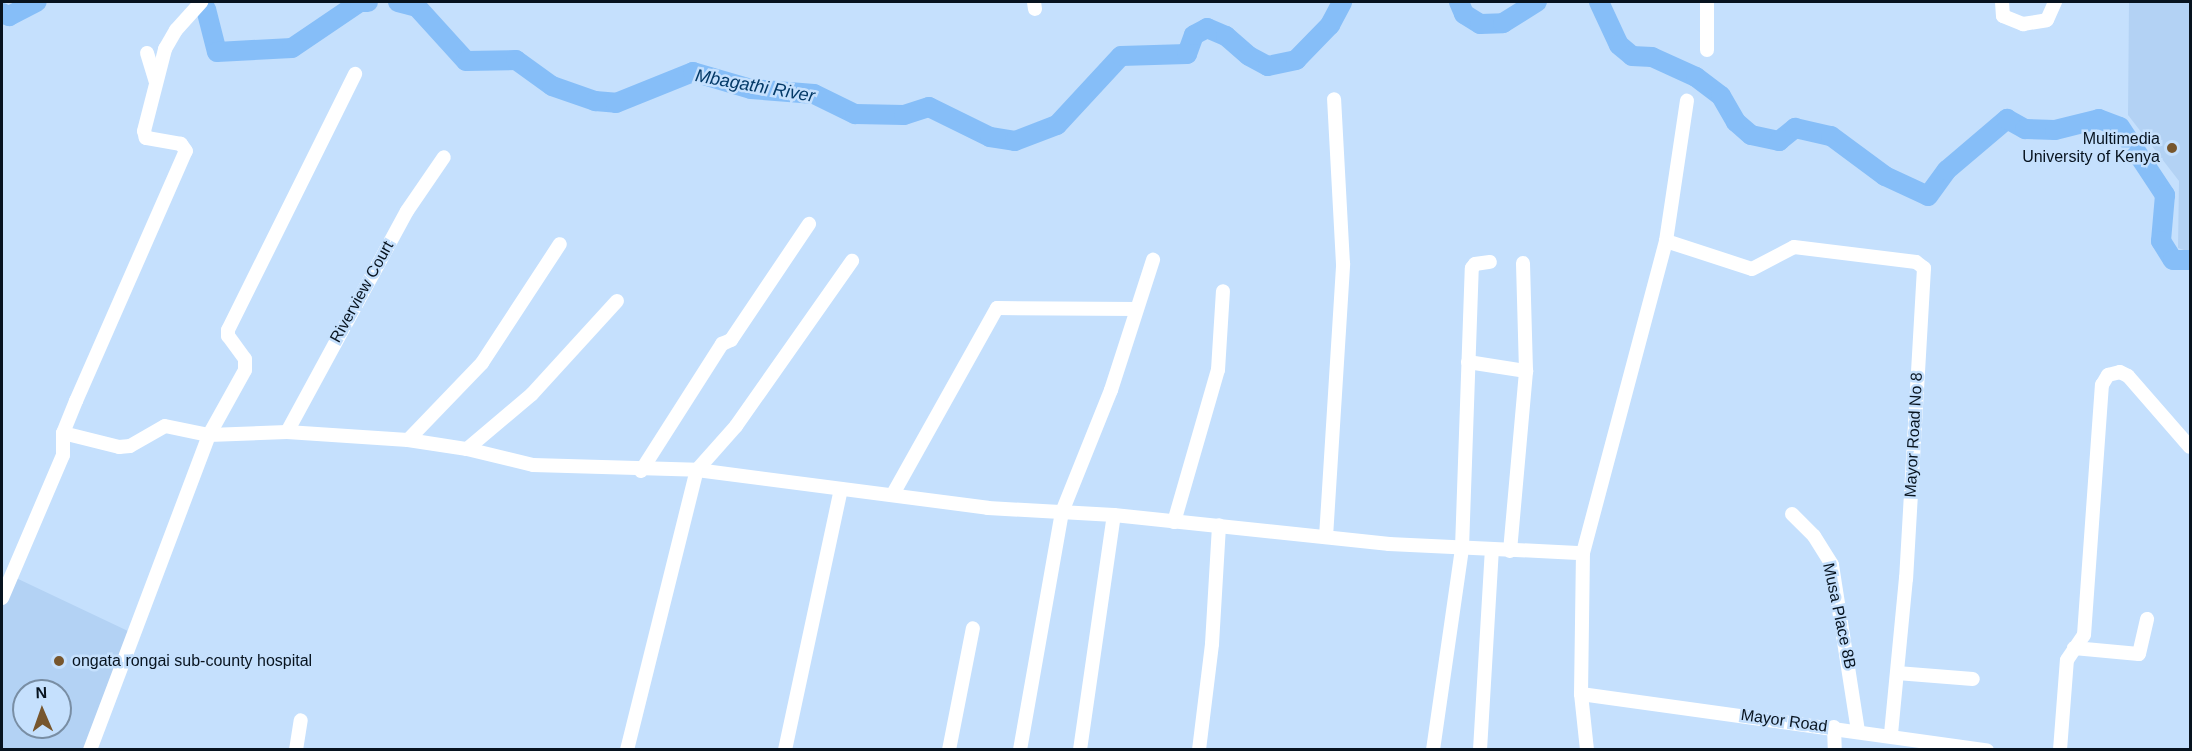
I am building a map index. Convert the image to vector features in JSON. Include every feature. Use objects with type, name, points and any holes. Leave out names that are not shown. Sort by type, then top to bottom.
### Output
[{"type":"street","points":[[2,598],[63,455],[63,433],[186,151],[181,144],[146,138],[145,125],[170,39],[201,2]]},
{"type":"street","points":[[1707,2],[1707,50]]},
{"type":"street","points":[[2002,2],[2003,16],[2022,24],[2047,20],[2055,2]]},
{"type":"street","points":[[147,53],[156,82]]},
{"type":"street","points":[[90,750],[209,435],[246,364],[228,336],[228,330],[355,74]]},
{"type":"street","points":[[1326,537],[1343,264],[1334,99]]},
{"type":"street","points":[[1587,750],[1581,694],[1583,553],[1666,241],[1687,101]]},
{"type":"street","name":"Riverview Court","points":[[287,432],[407,211],[444,157]]},
{"type":"street","points":[[641,471],[722,344],[731,340],[809,224]]},
{"type":"street","name":"Mayor Road No 8","points":[[1666,241],[1752,269],[1794,247],[1916,262],[1924,268],[1891,735]]},
{"type":"street","points":[[408,440],[482,363],[560,244]]},
{"type":"street","points":[[1020,750],[1062,512],[1111,390],[1153,260]]},
{"type":"street","points":[[627,750],[697,470],[736,426],[852,261]]},
{"type":"street","points":[[1433,750],[1462,548],[1472,265],[1490,262]]},
{"type":"street","points":[[1510,551],[1526,371],[1523,263]]},
{"type":"street","points":[[1174,522],[1218,370],[1222,291]]},
{"type":"street","points":[[467,449],[532,394],[617,301]]},
{"type":"street","points":[[893,494],[997,308],[1136,309]]},
{"type":"street","points":[[1468,362],[1526,371]]},
{"type":"street","points":[[2060,750],[2067,660],[2084,635],[2102,385],[2108,375],[2120,372],[2128,376],[2190,447]]},
{"type":"street","points":[[63,433],[119,447],[130,446],[165,426],[209,435],[287,432],[408,440],[467,449],[533,465],[641,471],[697,470],[988,508],[1114,515],[1326,537],[1462,548],[1583,553]]},
{"type":"street","points":[[785,750],[841,489]]},
{"type":"street","name":"Musa Place 8B","points":[[1792,514],[1814,536],[1832,565],[1858,731]]},
{"type":"street","points":[[1080,750],[1114,515]]},
{"type":"street","points":[[1199,750],[1212,644],[1220,525]]},
{"type":"street","points":[[1480,750],[1492,549]]},
{"type":"street","points":[[2074,648],[2139,654],[2146,619]]},
{"type":"street","points":[[949,750],[973,628]]},
{"type":"street","points":[[1897,673],[1973,679]]},
{"type":"street","name":"Mayor Road","points":[[1581,694],[1891,735],[1948,747],[1987,750]]},
{"type":"street","points":[[296,750],[301,720]]},
{"type":"street","points":[[1834,728],[1835,750]]},
{"type":"shaded area","name":"Multimedia University of Kenya","points":[[2129,2],[2190,2],[2190,252],[2178,248],[2179,181],[2128,115]]},
{"type":"shaded area","name":"ongata rongai sub-county hospital","points":[[14,577],[128,631],[85,749],[2,749],[2,604]]},
{"type":"waterway","name":"Mbagathi River","points":[[2,13],[9,16],[37,2]]},
{"type":"waterway","name":"Mbagathi River","points":[[206,9],[217,52],[292,48],[360,2],[368,2]]},
{"type":"waterway","name":"Mbagathi River","points":[[398,2],[417,7],[466,61],[516,60],[552,86],[595,101],[616,103],[693,72],[751,89],[814,94],[855,114],[904,115],[929,107],[990,137],[1015,141],[1057,125],[1121,56],[1187,54],[1194,35],[1207,28],[1226,36],[1249,56],[1268,66],[1296,60],[1330,25],[1342,2]]},
{"type":"waterway","name":"Mbagathi River","points":[[1459,2],[1464,14],[1480,24],[1503,23],[1537,2]]},
{"type":"waterway","name":"Mbagathi River","points":[[1599,2],[1619,45],[1632,56],[1652,57],[1696,77],[1721,96],[1736,122],[1751,135],[1779,141],[1795,128],[1831,136],[1885,176],[1928,196],[1947,170],[2007,119],[2025,129],[2055,130],[2099,119],[2120,127],[2165,195],[2161,241],[2173,260],[2190,260]]},
{"type":"place","name":"Multimedia University of Kenya","points":[[2172,148]]},
{"type":"place","name":"ongata rongai sub-county hospital","points":[[59,661]]}]
